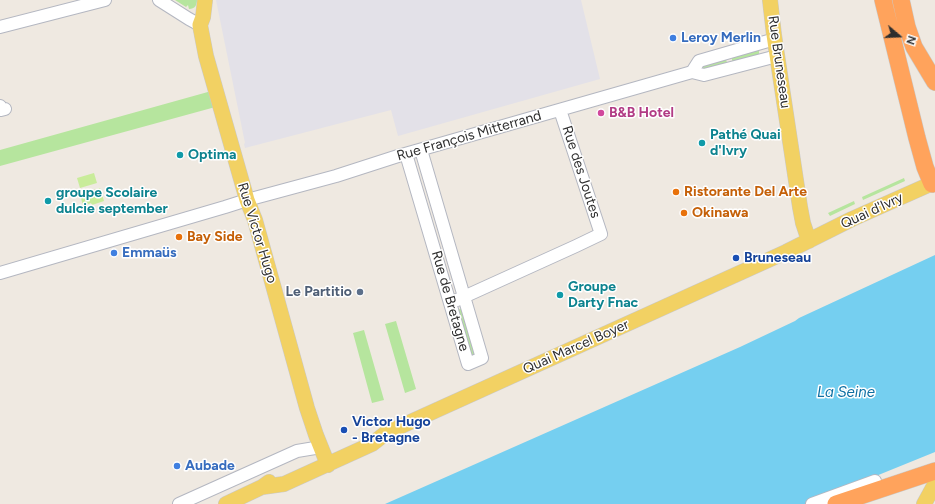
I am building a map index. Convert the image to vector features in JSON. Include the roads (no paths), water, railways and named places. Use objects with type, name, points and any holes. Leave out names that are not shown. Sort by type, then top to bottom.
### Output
[{"type":"highway","points":[[883,0],[925,167],[934,183]]},
{"type":"highway","points":[[901,0],[907,27],[914,47],[935,82]]},
{"type":"highway","points":[[836,504],[935,471]]},
{"type":"main road","name":"Rue Victor Hugo","points":[[205,0],[203,17],[200,24],[206,56],[247,200],[255,220],[313,424],[325,456]]},
{"type":"main road","name":"Rue Bruneseau","points":[[770,0],[768,41],[794,163],[803,223],[809,241]]},
{"type":"main road","name":"Quai d'Ivry","points":[[809,241],[852,219],[934,183]]},
{"type":"main road","name":"Quai Marcel Boyer","points":[[226,504],[262,487],[284,484],[325,456],[372,444],[386,433],[809,241]]},
{"type":"main road","points":[[924,504],[935,484]]},
{"type":"street","points":[[0,27],[105,0]]},
{"type":"street","points":[[159,0],[189,19],[200,24]]},
{"type":"street","name":"Rue François Mitterrand","points":[[692,72],[699,61],[768,41]]},
{"type":"street","points":[[728,52],[732,67]]},
{"type":"street","name":"Rue François Mitterrand","points":[[0,273],[247,200],[336,176],[406,154],[692,72],[704,75],[771,57]]},
{"type":"street","name":"Rue des Joutes","points":[[464,297],[601,234],[560,110]]},
{"type":"street","name":"Rue de Bretagne","points":[[406,154],[468,364],[482,358],[421,150]]},
{"type":"street","points":[[450,302],[464,297]]},
{"type":"street","name":"Quai Marcel Boyer","points":[[179,504],[298,451],[325,456]]},
{"type":"street","points":[[812,504],[875,481]]},
{"type":"water","name":"La Seine","points":[[935,255],[935,452],[807,504],[385,504],[740,347]]},
{"type":"place","name":"Leroy Merlin","points":[[673,38]]},
{"type":"place","name":"B&B Hotel","points":[[601,113]]},
{"type":"place","name":"Pathé Quai d'Ivry","points":[[702,143]]},
{"type":"place","name":"Optima","points":[[180,155]]},
{"type":"place","name":"Ristorante Del Arte","points":[[676,192]]},
{"type":"place","name":"groupe Scolaire dulcie september","points":[[48,201]]},
{"type":"place","name":"Okinawa","points":[[684,213]]},
{"type":"place","name":"Bay Side","points":[[179,237]]},
{"type":"place","name":"Emmaüs","points":[[114,253]]},
{"type":"place","name":"Bruneseau","points":[[736,258]]},
{"type":"place","name":"Le Partitio","points":[[360,292]]},
{"type":"place","name":"Groupe Darty Fnac","points":[[560,295]]},
{"type":"place","name":"Victor Hugo - Bretagne","points":[[344,430]]},
{"type":"place","name":"Aubade","points":[[177,466]]}]
